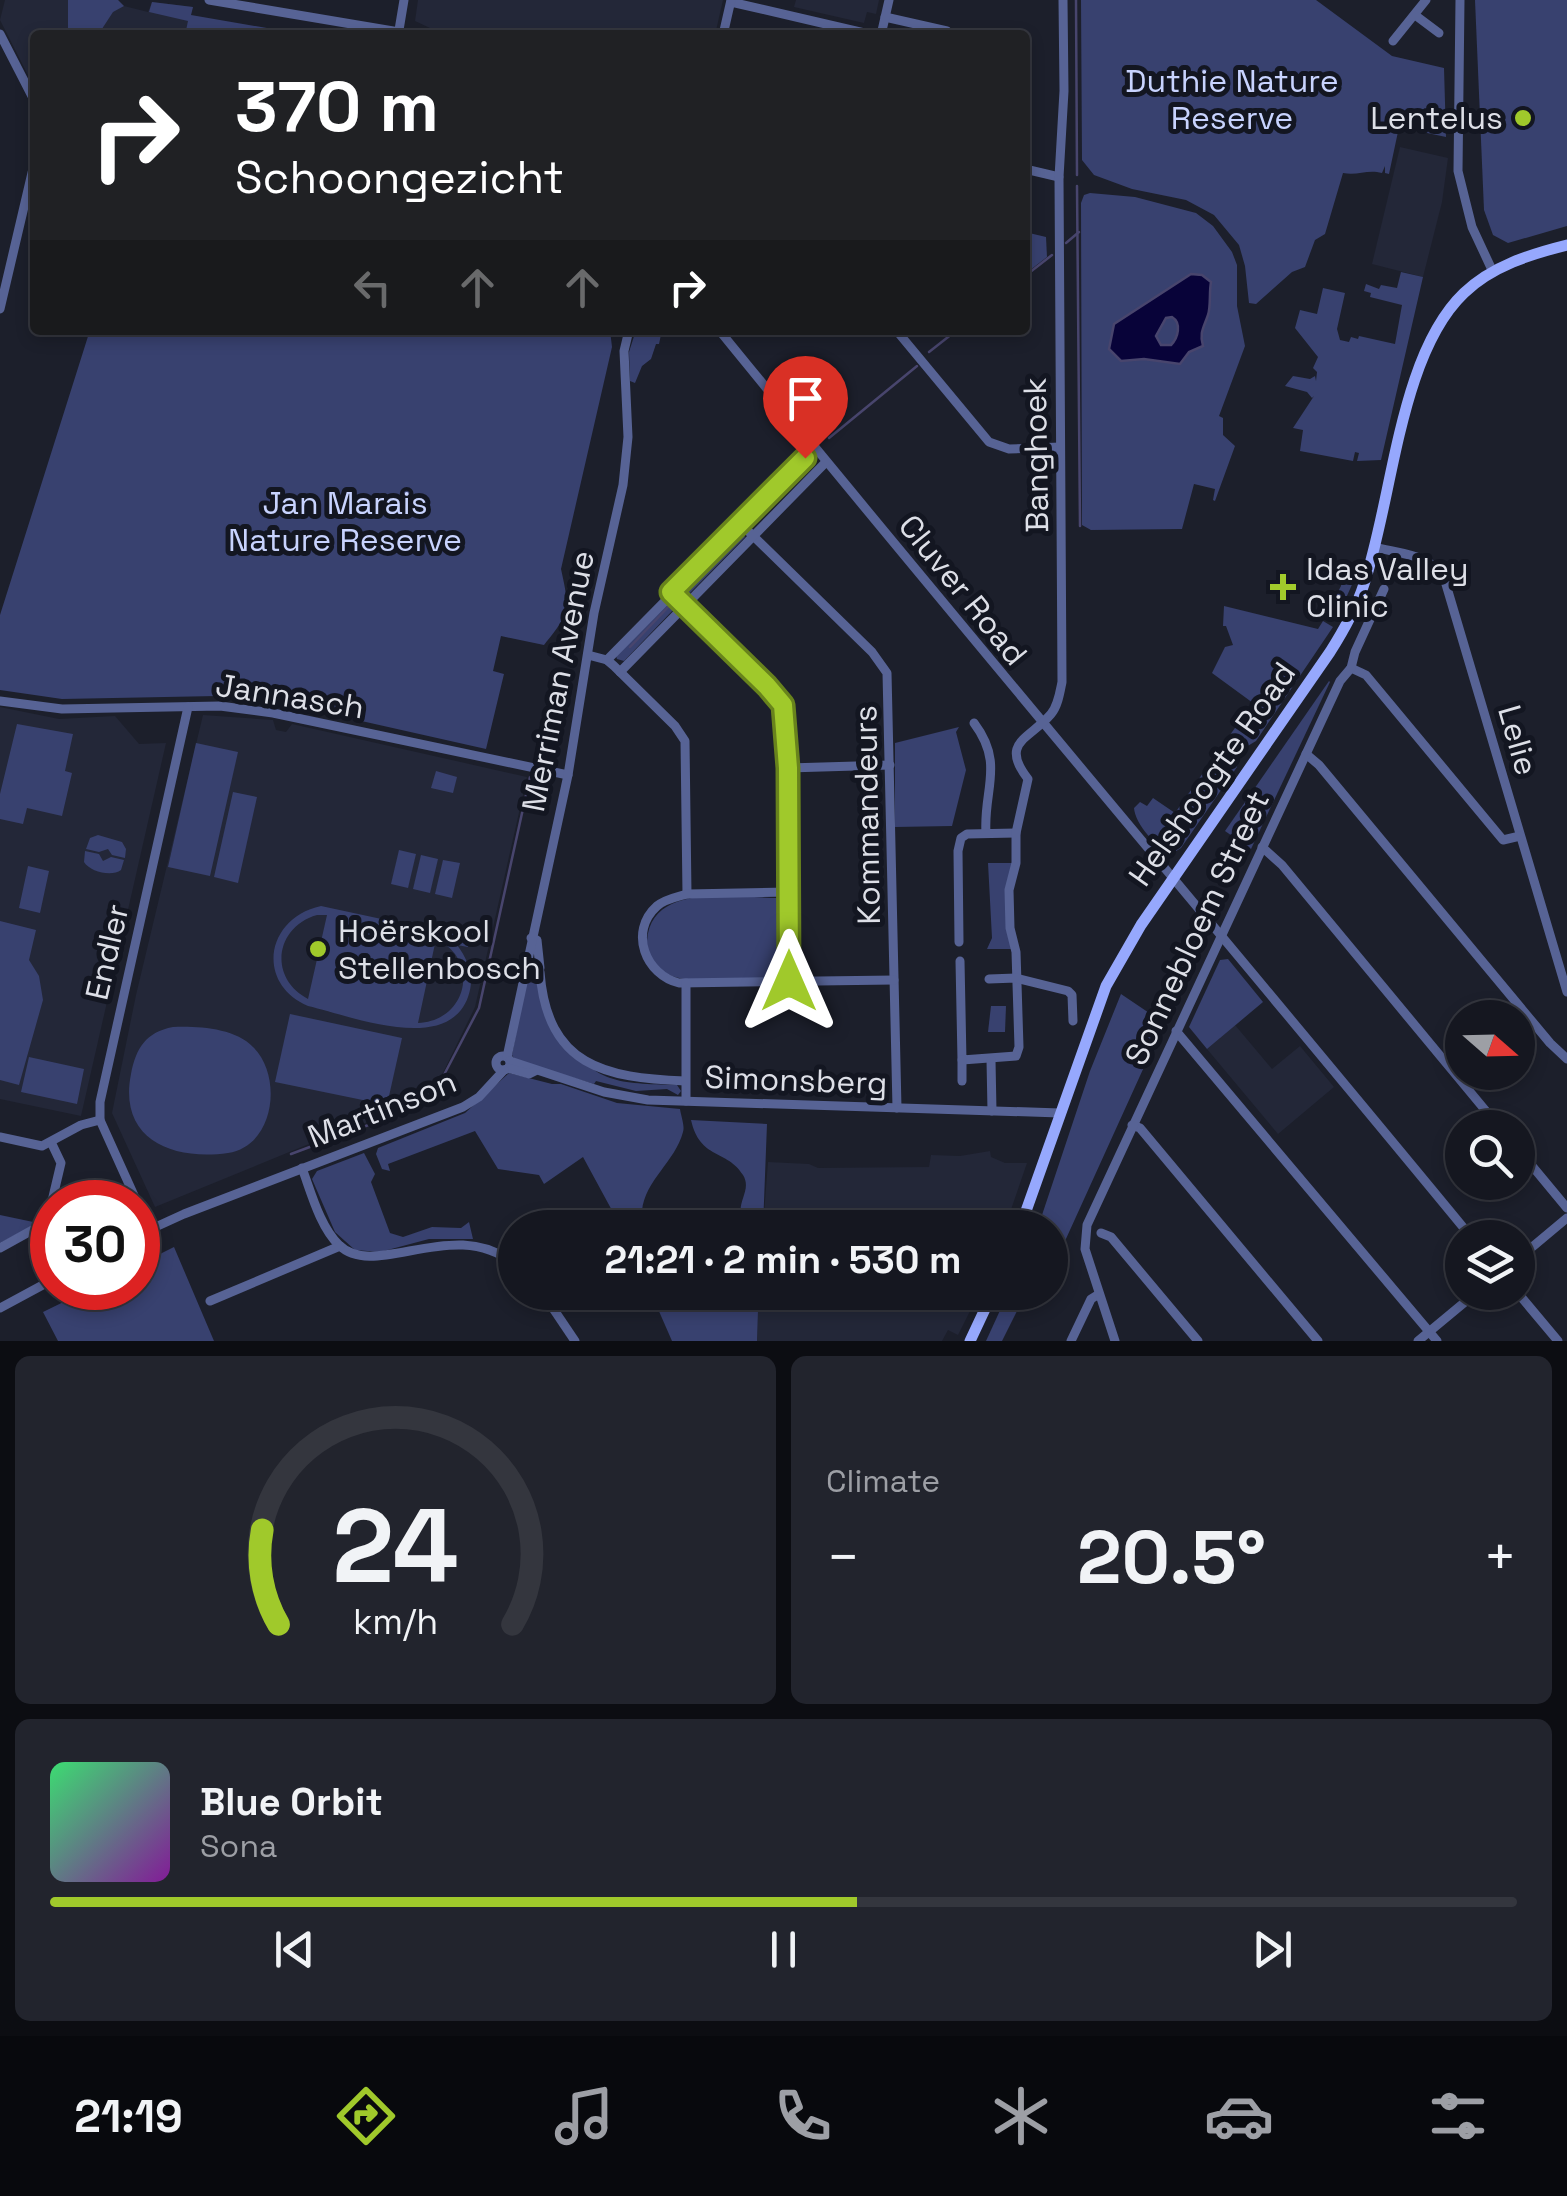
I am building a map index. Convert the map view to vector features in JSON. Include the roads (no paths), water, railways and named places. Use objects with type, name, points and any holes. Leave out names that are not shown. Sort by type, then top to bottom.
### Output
[{"type":"main road","name":"Helshoogte Road","points":[[1026,1210],[1101,996],[1141,924],[1338,640],[1360,597],[1424,352],[1452,306],[1475,284],[1540,252],[1567,245]]},
{"type":"main road","points":[[970,1341],[985,1310]]},
{"type":"street","points":[[210,0],[290,6],[399,30],[404,0]]},
{"type":"street","points":[[882,30],[889,0]]},
{"type":"street","name":"Banghoek","points":[[1016,832],[1028,779],[1017,764],[1016,750],[1054,708],[1062,682],[1059,177],[1064,91],[1063,0]]},
{"type":"street","points":[[1392,40],[1426,0]]},
{"type":"street","points":[[1460,0],[1458,170],[1472,227],[1493,272]]},
{"type":"street","points":[[724,30],[731,1],[852,30]]},
{"type":"street","points":[[1416,15],[1439,33]]},
{"type":"street","points":[[885,17],[943,30]]},
{"type":"street","points":[[0,34],[30,92]]},
{"type":"street","points":[[0,47],[30,105]]},
{"type":"street","points":[[1030,170],[1059,177]]},
{"type":"street","points":[[0,309],[30,181]]},
{"type":"street","name":"Merriman Avenue","points":[[504,1063],[568,775],[627,458],[624,351],[628,335]]},
{"type":"street","name":"Cluver Road","points":[[723,335],[1040,722],[1457,1220]]},
{"type":"street","points":[[900,335],[988,442],[1009,449],[1060,447]]},
{"type":"street","points":[[606,660],[815,449]]},
{"type":"street","points":[[620,672],[826,462]]},
{"type":"street","points":[[792,470],[804,483]]},
{"type":"street","name":"Kommandeurs","points":[[740,523],[872,652],[888,673],[897,1108]]},
{"type":"street","name":"Lelie","points":[[1374,547],[1428,560],[1442,572],[1567,992]]},
{"type":"street","name":"Sonnebloem Street","points":[[1114,1341],[1085,1250],[1086,1225],[1340,681],[1351,668],[1384,589]]},
{"type":"street","points":[[671,592],[783,705],[788,768],[789,981]]},
{"type":"street","points":[[588,655],[606,660],[620,672],[676,726],[687,746],[687,894]]},
{"type":"street","points":[[1351,668],[1366,676],[1502,840],[1520,836]]},
{"type":"street","name":"Jannasch","points":[[0,701],[84,710],[220,706],[286,715],[568,775]]},
{"type":"street","name":"Endler","points":[[100,1120],[102,1088],[188,707]]},
{"type":"street","points":[[974,724],[983,736],[993,773],[985,814],[986,833]]},
{"type":"street","points":[[1306,754],[1567,1059]]},
{"type":"street","points":[[788,768],[890,765]]},
{"type":"street","points":[[959,942],[958,844],[966,834],[1016,832],[1016,862],[1010,890],[1019,1052],[1011,1059],[962,1060]]},
{"type":"street","points":[[1262,847],[1282,865],[1485,1110]]},
{"type":"street","points":[[788,892],[687,894],[656,907],[646,923],[642,943],[646,958],[659,976],[686,983],[894,980]]},
{"type":"street","name":"Simonsberg","points":[[531,938],[538,940],[546,1008],[569,1047],[594,1066],[630,1078],[686,1080]]},
{"type":"street","points":[[960,961],[962,1081]]},
{"type":"street","points":[[523,976],[540,973]]},
{"type":"street","points":[[990,979],[1016,978],[1068,991],[1072,996],[1073,1020]]},
{"type":"street","points":[[686,983],[686,1101]]},
{"type":"street","points":[[1176,1030],[1437,1341]]},
{"type":"street","points":[[990,1060],[992,1111]]},
{"type":"street","name":"Simonsberg","points":[[504,1063],[630,1098],[1060,1113]]},
{"type":"street","name":"Martinson","points":[[160,1225],[431,1120],[479,1096],[504,1063]]},
{"type":"street","points":[[0,1137],[42,1146],[81,1124],[100,1120],[127,1180]]},
{"type":"street","points":[[1132,1124],[1140,1128],[1318,1341]]},
{"type":"street","points":[[0,1248],[47,1222],[60,1163],[52,1142]]},
{"type":"street","points":[[302,1168],[330,1233],[354,1255],[372,1258],[436,1245],[498,1254]]},
{"type":"street","points":[[1535,1169],[1567,1208]]},
{"type":"street","points":[[1535,1244],[1567,1218]]},
{"type":"street","points":[[1100,1233],[1111,1237],[1198,1341]]},
{"type":"street","points":[[210,1301],[340,1246]]},
{"type":"street","points":[[0,1308],[30,1292]]},
{"type":"street","points":[[1070,1341],[1091,1299],[1099,1294]]},
{"type":"street","points":[[554,1310],[575,1341]]},
{"type":"street","points":[[1418,1341],[1456,1310]]},
{"type":"street","points":[[1532,1310],[1558,1341]]},
{"type":"waterway","points":[[1076,0],[1077,175]]},
{"type":"waterway","points":[[1077,186],[1080,526]]},
{"type":"waterway","points":[[1066,243],[1079,232]]},
{"type":"waterway","points":[[1030,272],[1052,255]]},
{"type":"waterway","points":[[929,352],[951,335]]},
{"type":"waterway","points":[[829,438],[917,366]]},
{"type":"waterway","points":[[752,521],[791,480]]},
{"type":"waterway","points":[[683,592],[741,533]]},
{"type":"waterway","points":[[630,647],[671,604]]},
{"type":"waterway","points":[[291,1154],[414,1108],[435,1092],[479,1008],[530,777]]},
{"type":"place","name":"Lentelus","points":[[1523,118]]},
{"type":"place","name":"Idas Valley Clinic","points":[[1283,587]]},
{"type":"place","name":"Hoërskool Stellenbosch","points":[[318,949]]},
{"type":"park label","name":"Duthie Nature Reserve","points":[[1232,100]]},
{"type":"park label","name":"Jan Marais Nature Reserve","points":[[345,522]]}]
